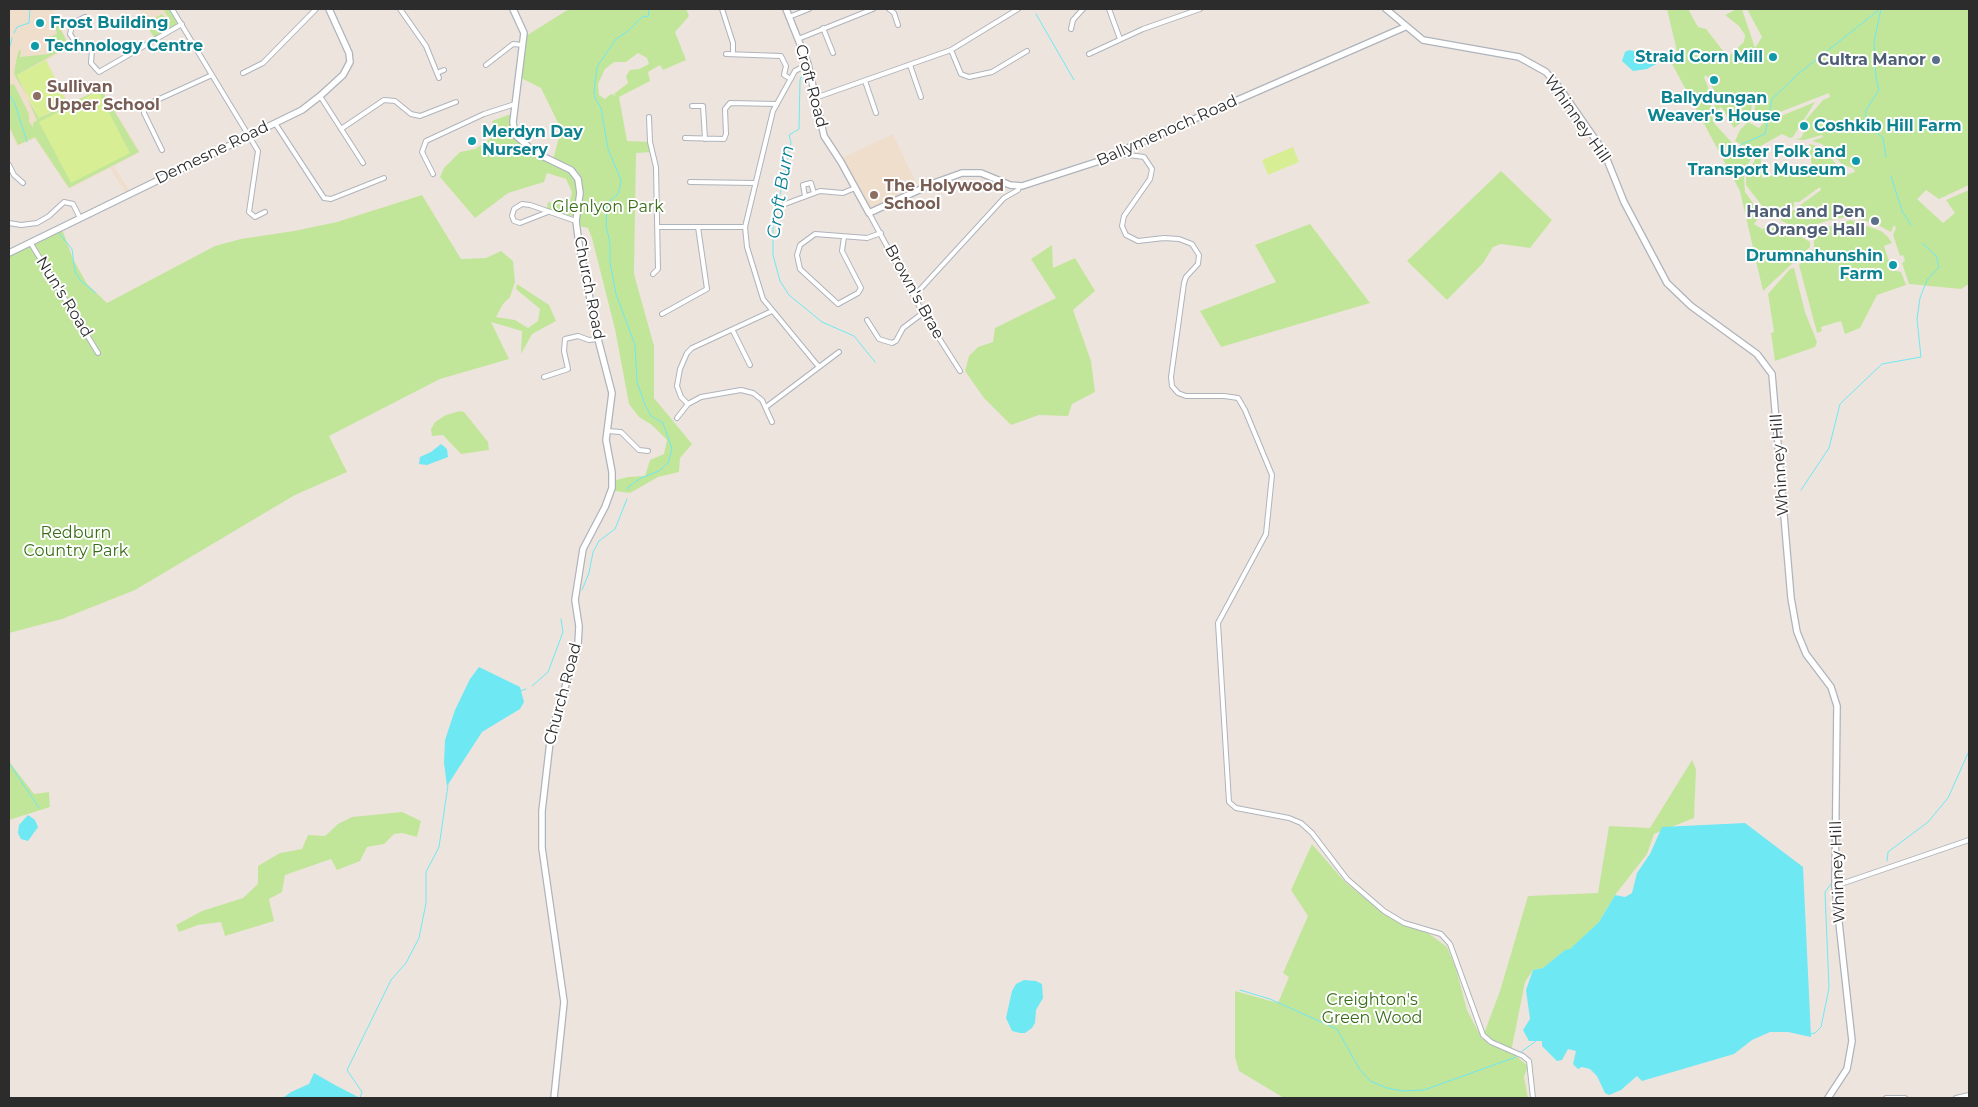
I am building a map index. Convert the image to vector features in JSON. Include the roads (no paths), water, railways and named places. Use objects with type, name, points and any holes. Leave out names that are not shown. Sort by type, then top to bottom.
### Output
[{"type":"street","points":[[172,9],[258,151],[250,212],[255,217],[265,212]]},
{"type":"street","points":[[243,73],[263,63],[316,9]]},
{"type":"street","name":"Demesne Road","points":[[9,253],[302,110],[343,75],[350,62],[349,53],[329,9]]},
{"type":"street","points":[[400,9],[426,46],[439,78]]},
{"type":"street","name":"Church Road","points":[[513,9],[523,28],[523,45],[514,104],[513,122],[515,135],[536,153],[576,174],[580,193],[576,221],[598,339],[612,393],[606,448],[612,472],[612,488],[608,501],[583,549],[576,595],[578,645],[551,733],[541,826],[542,848],[564,996],[554,1098]]},
{"type":"street","points":[[722,9],[733,43],[733,54]]},
{"type":"street","name":"Croft Road","points":[[786,9],[808,64],[824,136],[869,213]]},
{"type":"street","points":[[789,17],[809,9]]},
{"type":"street","points":[[798,39],[873,9]]},
{"type":"street","points":[[889,9],[894,13],[898,25]]},
{"type":"street","points":[[815,98],[951,50],[1018,9]]},
{"type":"street","points":[[1071,29],[1073,20],[1083,9]]},
{"type":"street","points":[[1109,9],[1120,39]]},
{"type":"street","points":[[1089,54],[1120,39],[1200,9]]},
{"type":"street","name":"Whinney Hill","points":[[1386,9],[1405,27],[1424,40],[1519,57],[1546,72],[1559,87],[1604,152],[1624,202],[1667,283],[1691,306],[1757,354],[1770,369],[1774,382],[1790,589],[1797,632],[1806,654],[1831,687],[1836,706],[1836,886],[1852,1040],[1847,1069],[1828,1098]]},
{"type":"street","points":[[85,17],[73,23],[70,34],[74,40],[91,48],[91,63],[99,72],[182,24]]},
{"type":"street","name":"Ballymenoch Road","points":[[1019,187],[1121,154],[1123,150],[1405,27]]},
{"type":"street","points":[[823,28],[833,53]]},
{"type":"street","points":[[486,65],[513,44],[523,45]]},
{"type":"street","points":[[951,50],[961,74],[968,77],[992,72],[1027,51]]},
{"type":"street","points":[[726,54],[781,56],[786,66],[784,75],[791,78]]},
{"type":"street","points":[[808,64],[798,68],[776,104],[755,183],[745,227],[745,237],[758,289],[772,311],[819,367]]},
{"type":"street","points":[[910,65],[921,97]]},
{"type":"street","points":[[437,73],[444,70]]},
{"type":"street","points":[[162,150],[144,113],[144,106],[212,76]]},
{"type":"street","points":[[865,81],[876,113]]},
{"type":"street","points":[[320,96],[363,163]]},
{"type":"street","points":[[341,129],[384,100],[395,101],[411,114],[420,116],[456,102]]},
{"type":"street","points":[[685,138],[721,140],[726,137],[725,109],[730,103],[776,104]]},
{"type":"street","points":[[433,174],[422,152],[426,140],[484,114],[514,104]]},
{"type":"street","points":[[692,106],[704,106],[705,139]]},
{"type":"street","points":[[649,117],[650,142],[656,167],[658,268],[653,274]]},
{"type":"street","points":[[275,123],[321,196],[326,199],[384,178]]},
{"type":"street","points":[[1121,154],[1142,156],[1148,160],[1152,169],[1150,179],[1124,216],[1122,226],[1126,235],[1138,241],[1164,238],[1179,239],[1195,247],[1199,255],[1198,264],[1186,277],[1184,283],[1171,377],[1172,386],[1178,393],[1186,396],[1238,398],[1272,474],[1266,534],[1218,623],[1228,802],[1236,808],[1289,818],[1301,823],[1312,833],[1343,874],[1384,911],[1404,923],[1441,934],[1450,944],[1482,1035],[1490,1042],[1523,1056],[1529,1061],[1533,1098]]},
{"type":"street","points":[[9,165],[14,174],[23,183]]},
{"type":"street","points":[[869,213],[934,183],[966,172],[981,173],[1019,187],[1018,190],[1004,198],[914,296]]},
{"type":"street","points":[[690,182],[755,183]]},
{"type":"street","points":[[805,196],[802,185],[811,183],[814,193]]},
{"type":"street","points":[[785,204],[820,191],[843,193],[855,188]]},
{"type":"street","points":[[9,223],[25,225],[37,223],[49,216],[64,202],[73,204],[80,218]]},
{"type":"street","points":[[548,212],[520,223],[514,221],[512,216],[514,209],[522,204],[530,205],[576,221]]},
{"type":"street","name":"Brown's Brae","points":[[869,213],[923,312],[960,371]]},
{"type":"street","points":[[657,227],[745,227]]},
{"type":"street","points":[[662,314],[707,289],[698,227]]},
{"type":"street","points":[[844,237],[842,251],[861,288],[858,293],[838,304],[800,269],[797,255],[800,245],[811,235],[822,234],[867,238],[881,233]]},
{"type":"street","name":"Nun's Road","points":[[30,242],[98,353]]},
{"type":"street","points":[[688,404],[681,397],[677,386],[678,375],[685,356],[692,348],[733,331],[772,311]]},
{"type":"street","points":[[867,320],[880,339],[894,343],[901,330],[923,312]]},
{"type":"street","points":[[733,331],[750,365]]},
{"type":"street","points":[[544,377],[568,369],[563,344],[566,338],[578,336],[589,340],[598,339]]},
{"type":"street","points":[[766,407],[839,352]]},
{"type":"street","points":[[676,418],[688,404],[705,395],[741,390],[756,395],[766,407],[772,422]]},
{"type":"street","points":[[607,431],[621,432],[639,450],[648,451]]},
{"type":"street","points":[[1836,886],[1969,840]]},
{"type":"street","points":[[1956,1098],[1969,1095]]},
{"type":"street","points":[[1886,1098],[1905,1098]]},
{"type":"water","points":[[1629,50],[1655,55],[1660,62],[1647,69],[1633,71],[1622,61],[1625,52]]},
{"type":"water","points":[[441,444],[447,449],[448,457],[427,465],[419,464],[420,457],[431,452]]},
{"type":"water","points":[[479,667],[520,687],[524,702],[520,709],[482,732],[447,786],[444,763],[445,740],[455,710],[470,679]]},
{"type":"water","points":[[28,815],[35,820],[38,827],[28,841],[21,839],[18,833],[19,825]]},
{"type":"water","points":[[1745,823],[1803,867],[1811,1037],[1788,1032],[1770,1032],[1752,1040],[1734,1054],[1642,1081],[1637,1076],[1621,1090],[1609,1095],[1605,1093],[1597,1076],[1590,1069],[1582,1067],[1578,1069],[1573,1064],[1576,1051],[1568,1049],[1562,1060],[1557,1061],[1542,1046],[1542,1041],[1529,1041],[1523,1030],[1530,1019],[1526,990],[1533,970],[1543,968],[1565,950],[1570,949],[1599,922],[1615,895],[1625,897],[1632,893],[1637,873],[1650,854],[1662,827]]},
{"type":"water","points":[[1024,980],[1036,981],[1042,984],[1043,998],[1036,1010],[1035,1023],[1032,1028],[1025,1033],[1020,1033],[1012,1031],[1006,1018],[1012,991],[1016,984]]},
{"type":"water","points":[[314,1073],[360,1098],[283,1098],[309,1084]]},
{"type":"waterway","points":[[14,33],[17,27],[29,23],[30,9]]},
{"type":"waterway","points":[[628,490],[628,487],[641,478],[659,471],[668,463],[672,449],[663,423],[651,416],[645,405],[637,382],[635,345],[616,294],[606,226],[607,203],[617,195],[621,180],[608,149],[601,108],[595,98],[594,91],[597,67],[616,39],[628,31],[643,16],[648,17],[649,9]]},
{"type":"waterway","points":[[1727,158],[1742,144],[1765,134],[1772,99],[1797,75],[1880,9]]},
{"type":"waterway","points":[[1881,9],[1874,42],[1876,78],[1879,90],[1866,110],[1866,123],[1883,138],[1886,157]]},
{"type":"waterway","points":[[1036,14],[1074,80]]},
{"type":"waterway","points":[[9,50],[12,38]]},
{"type":"waterway","name":"Croft Burn","points":[[804,71],[800,80],[799,129],[789,135],[791,142],[773,220],[773,255],[780,281],[789,295],[822,322],[854,336],[875,362]]},
{"type":"waterway","points":[[9,94],[15,104],[27,142]]},
{"type":"waterway","points":[[1891,176],[1902,211],[1911,225]]},
{"type":"waterway","points":[[59,233],[72,249],[75,272],[81,281],[96,293]]},
{"type":"waterway","points":[[1801,490],[1829,448],[1840,404],[1882,364],[1921,357],[1917,319],[1920,298],[1927,280],[1939,267],[1936,256],[1922,243]]},
{"type":"waterway","points":[[582,590],[589,573],[593,552],[599,541],[615,529],[627,499]]},
{"type":"waterway","points":[[532,686],[548,672],[563,632],[561,619]]},
{"type":"waterway","points":[[520,691],[526,689]]},
{"type":"waterway","points":[[1887,861],[1888,852],[1928,822],[1948,798],[1969,751]]},
{"type":"waterway","points":[[9,763],[39,808]]},
{"type":"waterway","points":[[360,1098],[362,1092],[347,1070],[391,980],[406,963],[419,938],[426,903],[426,872],[439,847],[448,785]]},
{"type":"waterway","points":[[1810,1034],[1815,1033],[1821,1027],[1829,988],[1825,892],[1831,884]]},
{"type":"waterway","points":[[1240,990],[1270,999],[1337,1029],[1360,1070],[1370,1081],[1387,1088],[1402,1091],[1424,1090],[1516,1057]]},
{"type":"waterway","points":[[1521,1052],[1536,1041]]},
{"type":"place","name":"Frost Building","points":[[40,23]]},
{"type":"place","name":"Technology Centre","points":[[35,46]]},
{"type":"place","name":"Straid Corn Mill","points":[[1773,57]]},
{"type":"place","name":"Cultra Manor","points":[[1936,60]]},
{"type":"place","name":"Ballydungan Weaver's House","points":[[1714,80]]},
{"type":"place","name":"Sullivan Upper School","points":[[37,96]]},
{"type":"place","name":"Coshkib Hill Farm","points":[[1804,126]]},
{"type":"place","name":"Merdyn Day Nursery","points":[[472,141]]},
{"type":"place","name":"Ulster Folk and Transport Museum","points":[[1856,161]]},
{"type":"place","name":"The Holywood School","points":[[874,195]]},
{"type":"place","name":"Hand and Pen Orange Hall","points":[[1875,221]]},
{"type":"place","name":"Drumnahunshin Farm","points":[[1893,265]]},
{"type":"park label","name":"Glenlyon Park","points":[[608,207]]},
{"type":"park label","name":"Redburn Country Park","points":[[76,542]]},
{"type":"park label","name":"Creighton's Green Wood","points":[[1372,1009]]}]
